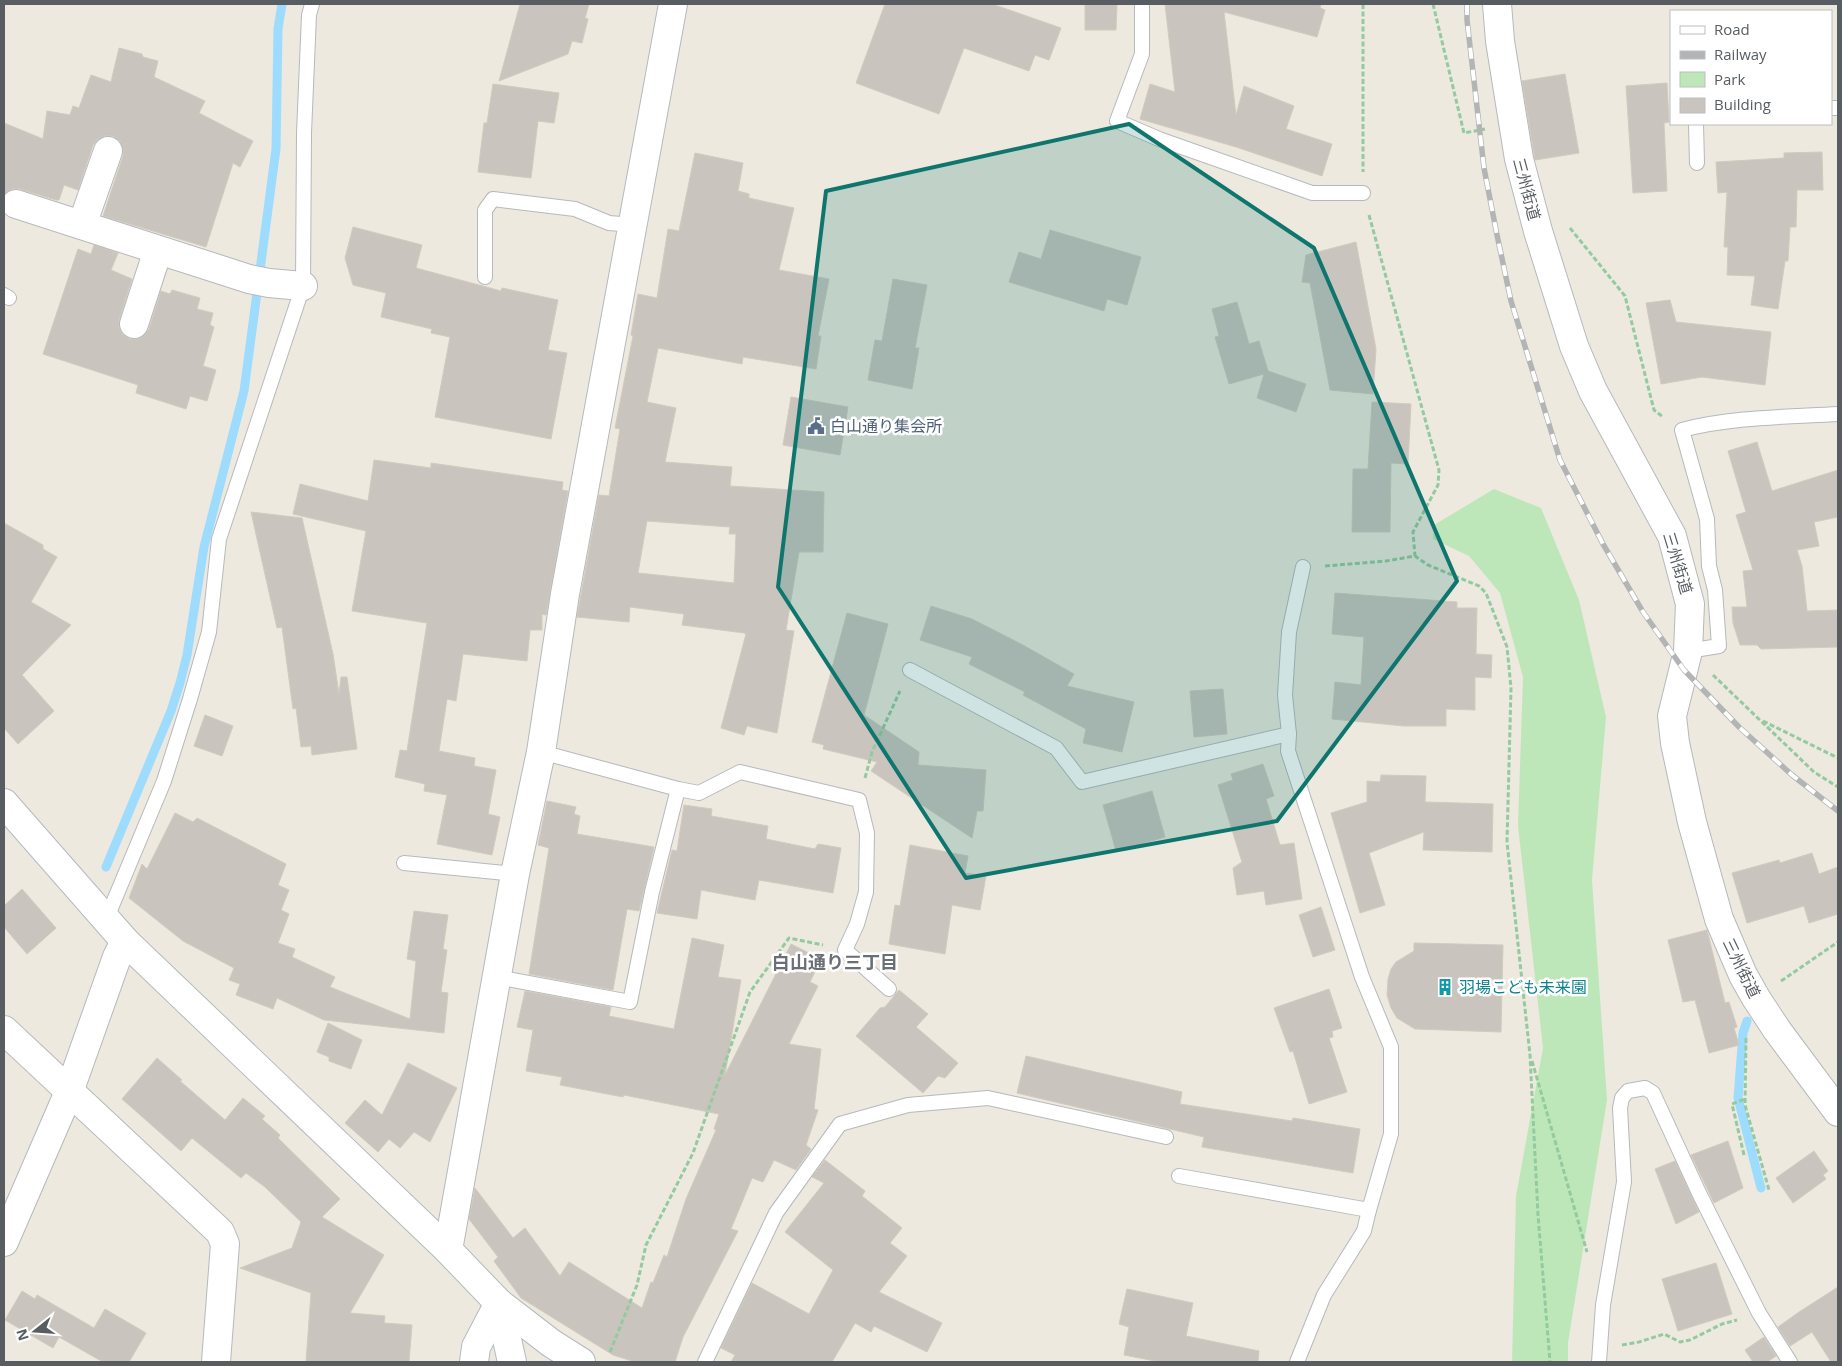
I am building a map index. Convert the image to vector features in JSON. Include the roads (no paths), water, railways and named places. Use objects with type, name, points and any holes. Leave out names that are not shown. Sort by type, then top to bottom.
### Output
[{"type":"street","points":[[448,1250],[515,874],[541,752],[565,594],[673,4]]},
{"type":"street","name":"三州街道","points":[[1497,4],[1500,41],[1519,159],[1538,232],[1574,346],[1593,391],[1672,536],[1690,604],[1688,651],[1672,716],[1675,743],[1692,822],[1718,919],[1743,975],[1759,1003],[1838,1112]]},
{"type":"street","points":[[82,225],[108,151]]},
{"type":"street","points":[[16,204],[259,281],[303,286]]},
{"type":"street","points":[[134,324],[158,250]]},
{"type":"street","points":[[4,803],[125,941],[448,1250],[499,1303],[551,1343],[581,1362]]},
{"type":"street","points":[[4,1242],[69,1092],[117,957],[125,941]]},
{"type":"street","points":[[4,1030],[220,1232],[225,1244],[216,1362]]},
{"type":"street","points":[[474,1362],[476,1347],[499,1303]]},
{"type":"street","points":[[499,1303],[512,1362]]},
{"type":"lane","points":[[106,920],[164,781],[190,699],[209,632],[219,539],[303,286],[304,133],[309,15],[312,4]]},
{"type":"lane","points":[[1142,4],[1142,54],[1117,121],[1158,139],[1312,193],[1363,193]]},
{"type":"lane","points":[[1696,125],[1697,164]]},
{"type":"lane","points":[[485,277],[485,210],[493,199],[575,209],[609,223],[633,225]]},
{"type":"lane","points":[[1688,651],[1719,646],[1715,590],[1709,566],[1707,519],[1682,430],[1760,418],[1838,414]]},
{"type":"lane","points":[[1297,1362],[1324,1295],[1364,1231],[1391,1134],[1391,1047],[1362,976],[1288,751],[1289,734],[1285,696],[1289,632],[1304,567]]},
{"type":"lane","points":[[910,670],[1056,748],[1082,782],[1289,734]]},
{"type":"lane","points":[[541,752],[699,793],[740,772],[859,800],[867,833],[866,892],[857,924],[845,950],[889,989]]},
{"type":"lane","points":[[497,978],[630,1002],[652,892],[678,789]]},
{"type":"lane","points":[[404,864],[515,874]]},
{"type":"lane","points":[[1598,1362],[1603,1305],[1624,1182],[1620,1108],[1622,1098],[1628,1091],[1645,1088],[1653,1093],[1699,1193],[1759,1313],[1790,1362]]},
{"type":"lane","points":[[704,1362],[776,1213],[840,1124],[908,1105],[988,1098],[1166,1137]]},
{"type":"lane","points":[[1179,1176],[1369,1210]]},
{"type":"waterway","points":[[106,867],[171,711],[180,683],[187,655],[204,547],[244,391],[276,149],[278,29],[282,4]]},
{"type":"waterway","points":[[1747,1021],[1743,1033],[1738,1098],[1761,1188]]},
{"type":"railway","points":[[1467,4],[1467,20],[1484,168],[1497,235],[1511,301],[1560,460],[1603,544],[1643,612],[1684,670],[1739,727],[1792,775],[1838,811]]},
{"type":"place","name":"白山通り集会所","points":[[816,426]]},
{"type":"place","name":"羽場こども未来園","points":[[1445,987]]},
{"type":"district","name":"白山通り三丁目","points":[[835,962]]}]
